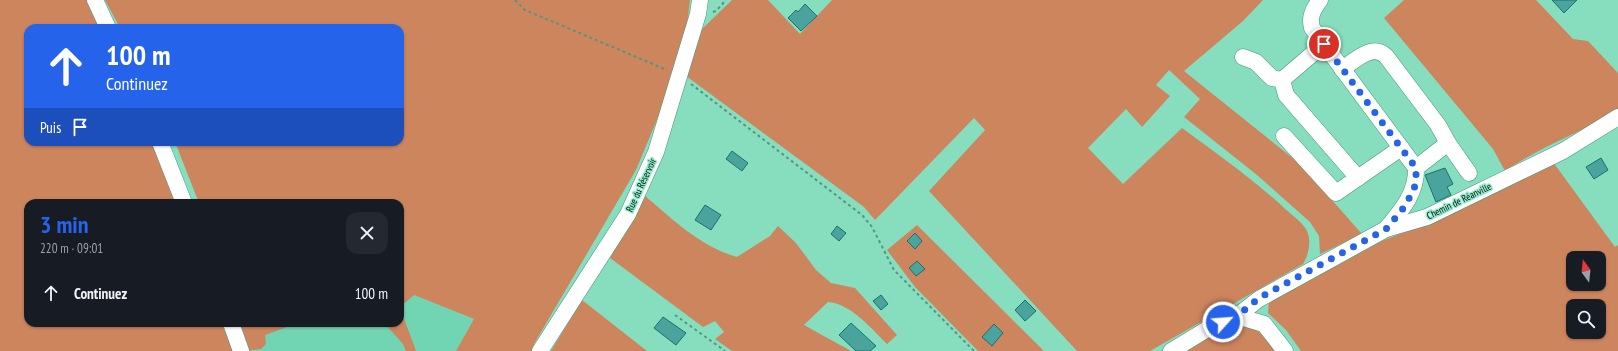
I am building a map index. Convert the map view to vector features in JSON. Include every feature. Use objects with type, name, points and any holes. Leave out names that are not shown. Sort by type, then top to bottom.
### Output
[{"type":"street","points":[[94,0],[106,24]]},
{"type":"street","name":"Rue du Réservoir","points":[[540,351],[628,214],[656,152],[698,14],[700,0]]},
{"type":"street","points":[[1320,0],[1312,13],[1310,21],[1312,28],[1416,168],[1414,190],[1402,210],[1386,229]]},
{"type":"street","points":[[1282,80],[1324,44]]},
{"type":"street","points":[[1342,69],[1368,52],[1374,50],[1381,51],[1438,125],[1448,143],[1469,173]]},
{"type":"street","points":[[1243,57],[1256,62],[1272,78],[1282,80]]},
{"type":"street","points":[[1282,80],[1286,95],[1358,178]]},
{"type":"street","name":"Chemin de Réanville","points":[[1170,351],[1208,328],[1237,316],[1259,298],[1386,229],[1427,217],[1562,150],[1618,118]]},
{"type":"street","points":[[1284,136],[1336,193],[1401,148]]},
{"type":"street","points":[[1416,168],[1448,143]]},
{"type":"street","points":[[162,146],[182,199]]},
{"type":"street","points":[[1237,316],[1264,324],[1285,351]]},
{"type":"street","points":[[232,327],[241,351]]},
{"type":"path","points":[[515,0],[525,10],[679,75],[862,215],[872,227],[894,270],[974,351]]},
{"type":"path","points":[[676,315],[726,351]]},
{"type":"shaded area","points":[[0,0],[88,0],[100,24],[24,24],[24,146],[157,146],[178,199],[24,199],[24,327],[225,327],[234,351],[0,351]]},
{"type":"shaded area","points":[[105,0],[690,0],[687,26],[661,110],[636,170],[534,344],[539,346],[535,351],[456,351],[474,319],[414,295],[404,304],[404,199],[197,199],[177,146],[404,146],[404,24],[118,24]]},
{"type":"shaded area","points":[[732,0],[768,0],[800,34],[832,0],[1263,0],[1243,21],[1184,71],[1300,164],[1362,234],[1320,254],[1319,236],[1310,222],[1257,175],[1184,117],[1200,99],[1169,70],[1156,85],[1170,96],[1142,127],[1126,109],[1088,148],[1123,184],[1182,128],[1245,175],[1301,223],[1306,229],[1309,237],[1307,256],[1303,264],[1150,351],[1077,351],[929,191],[985,130],[974,118],[875,220],[864,207],[686,76],[702,29]]},
{"type":"shaded area","points":[[1404,0],[1536,0],[1573,39],[1588,41],[1618,73],[1618,111],[1532,154],[1505,171],[1493,149],[1384,18]]},
{"type":"shaded area","points":[[1553,162],[1615,247],[1618,245],[1618,351],[1301,351],[1286,330],[1268,313],[1269,299],[1349,254],[1450,214]]},
{"type":"shaded area","points":[[644,195],[676,223],[699,239],[737,257],[770,236],[778,226],[796,243],[816,270],[831,283],[855,288],[897,335],[887,344],[868,324],[852,312],[836,303],[828,302],[804,325],[851,351],[732,351],[715,339],[724,332],[715,321],[703,327],[610,258]]},
{"type":"shaded area","points":[[917,225],[1044,351],[978,351],[915,287],[887,250]]},
{"type":"shaded area","points":[[404,291],[527,341],[520,351],[256,351],[247,327],[404,327]]},
{"type":"shaded area","points":[[582,300],[647,351],[551,351]]},
{"type":"shaded area","points":[[404,319],[416,351],[406,351],[403,344],[388,327],[404,327]]},
{"type":"shaded area","points":[[1240,323],[1257,330],[1275,351],[1187,351],[1226,326]]},
{"type":"shaded area","points":[[238,327],[287,327],[265,335],[266,344],[261,349],[248,351]]},
{"type":"building","points":[[1552,0],[1577,0],[1564,13]]},
{"type":"building","points":[[805,4],[817,16],[801,31],[788,18],[796,10],[798,12]]},
{"type":"building","points":[[732,151],[748,163],[742,171],[726,159]]},
{"type":"building","points":[[1601,158],[1608,170],[1594,179],[1586,167]]},
{"type":"building","points":[[1445,168],[1453,184],[1447,187],[1451,195],[1436,202],[1425,175]]},
{"type":"building","points":[[705,205],[721,215],[711,230],[695,220]]},
{"type":"building","points":[[837,226],[846,233],[839,241],[831,234]]},
{"type":"building","points":[[915,233],[922,241],[915,249],[907,241]]},
{"type":"building","points":[[917,261],[925,269],[916,276],[909,268]]},
{"type":"building","points":[[881,295],[888,304],[881,310],[873,301]]},
{"type":"building","points":[[1025,300],[1036,311],[1025,321],[1015,310]]},
{"type":"building","points":[[663,317],[686,333],[676,345],[654,328]]},
{"type":"building","points":[[851,323],[876,346],[870,351],[856,351],[839,335]]},
{"type":"building","points":[[994,324],[1003,333],[992,346],[982,337]]},
{"type":"route","points":[[1223,322],[1237,316],[1259,298],[1386,229],[1402,210],[1414,190],[1416,168],[1324,44]]}]
